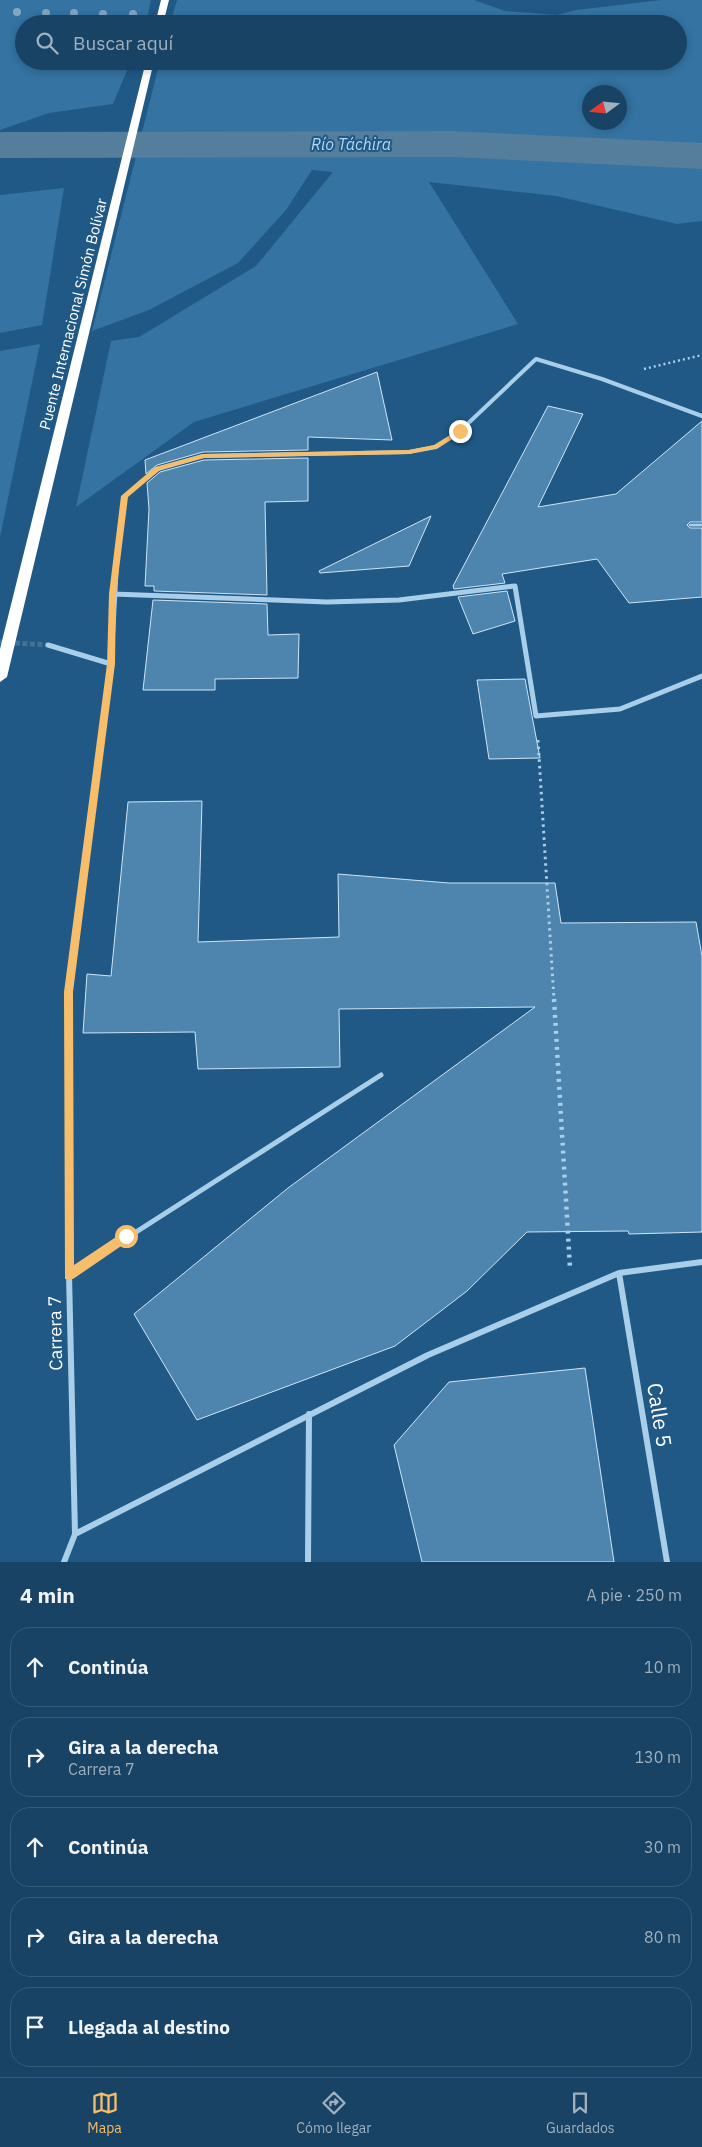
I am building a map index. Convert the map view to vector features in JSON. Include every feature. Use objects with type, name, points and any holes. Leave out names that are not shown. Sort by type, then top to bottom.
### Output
[{"type":"highway","points":[[161,15],[165,0]]},
{"type":"highway","name":"Puente Internacional Simón Bolívar","points":[[0,677],[148,70]]},
{"type":"street","name":"Carrera 7","points":[[64,1562],[75,1534],[69,1275],[68,992],[111,664],[113,594],[124,496],[158,468],[203,456],[409,452],[436,447],[460,431],[536,358],[602,379]]},
{"type":"street","points":[[602,379],[702,416]]},
{"type":"street","points":[[113,594],[327,602],[399,600],[515,586],[536,716],[620,709],[702,676]]},
{"type":"street","points":[[48,645],[111,664]]},
{"type":"street","points":[[75,1534],[428,1355],[619,1273],[702,1262]]},
{"type":"street","name":"Calle 5","points":[[619,1273],[666,1562]]},
{"type":"street","points":[[308,1562],[309,1414]]},
{"type":"lane","points":[[690,525],[702,525]]},
{"type":"lane","points":[[69,1275],[381,1075]]},
{"type":"path","points":[[602,379],[702,355]]},
{"type":"path","points":[[536,716],[571,1294]]},
{"type":"shaded area","points":[[0,0],[151,0],[148,15],[15,15],[15,70],[127,70],[113,104],[49,113],[0,130]]},
{"type":"shaded area","points":[[177,0],[474,0],[505,11],[557,15],[173,15]]},
{"type":"shaded area","points":[[661,0],[702,0],[702,221],[677,224],[556,196],[429,182],[518,324],[194,422],[76,507],[111,341],[139,337],[256,266],[333,172],[312,170],[286,210],[238,263],[149,310],[92,331],[158,70],[687,70],[687,15],[557,15],[576,10]]},
{"type":"shaded area","points":[[64,188],[42,325],[0,333],[0,195]]},
{"type":"shaded area","points":[[40,344],[0,537],[0,351]]},
{"type":"building","points":[[377,372],[392,440],[308,437],[308,450],[203,452],[157,465],[146,474],[145,460]]},
{"type":"building","points":[[548,406],[583,414],[538,507],[616,494],[702,421],[702,522],[690,522],[687,525],[690,528],[702,528],[702,597],[629,603],[597,559],[502,574],[505,583],[454,589],[453,586]]},
{"type":"building","points":[[308,458],[308,501],[265,502],[267,595],[154,591],[154,586],[145,586],[149,509],[147,483],[160,472],[204,460]]},
{"type":"building","points":[[431,516],[409,566],[320,573],[319,571]]},
{"type":"building","points":[[507,591],[515,621],[473,634],[458,597]]},
{"type":"building","points":[[153,600],[267,604],[268,635],[299,634],[298,678],[215,679],[215,690],[143,690]]},
{"type":"building","points":[[525,679],[540,758],[489,759],[477,680]]},
{"type":"building","points":[[202,801],[198,942],[339,937],[338,874],[449,883],[555,883],[561,923],[696,922],[702,956],[702,1232],[629,1234],[628,1231],[527,1232],[467,1291],[395,1346],[197,1420],[134,1314],[288,1188],[535,1007],[339,1009],[340,1067],[198,1069],[195,1032],[83,1033],[87,974],[111,976],[128,802]]},
{"type":"building","points":[[585,1368],[614,1562],[422,1562],[394,1445],[449,1382]]},
{"type":"waterway","name":"Río Táchira","points":[[0,145],[451,144],[702,156]]},
{"type":"tunnel","points":[[0,642],[48,645]]},
{"type":"route","points":[[126,1236],[69,1275],[68,992],[111,664],[113,594],[124,496],[158,468],[203,456],[409,452],[436,447],[460,431]]}]
